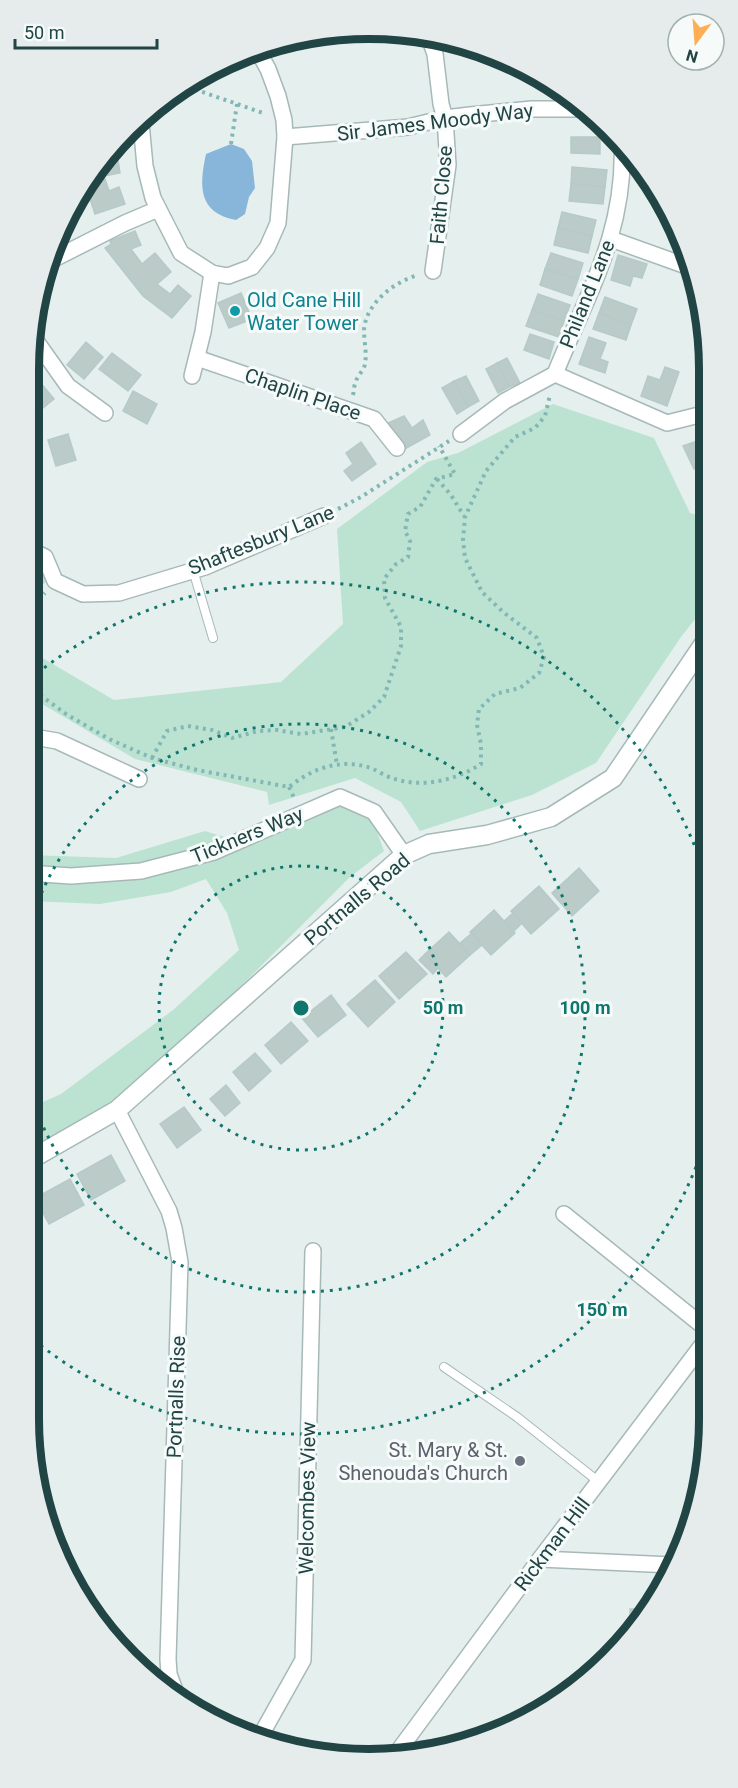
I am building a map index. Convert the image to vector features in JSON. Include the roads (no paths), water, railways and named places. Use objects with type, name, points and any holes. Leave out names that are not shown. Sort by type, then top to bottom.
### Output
[{"type":"street","name":"Faith Close","points":[[432,45],[445,118],[448,165],[433,271]]},
{"type":"street","points":[[142,130],[145,166],[153,198],[181,253],[212,273],[228,276],[252,267],[267,248],[278,223],[285,137],[284,120],[268,69],[262,58]]},
{"type":"street","name":"Sir James Moody Way","points":[[285,137],[408,127],[445,118],[532,109],[572,109]]},
{"type":"street","name":"Philand Lane","points":[[460,434],[505,401],[555,374],[611,239],[619,201],[623,158]]},
{"type":"street","points":[[59,256],[158,209]]},
{"type":"street","points":[[611,239],[681,264]]},
{"type":"street","points":[[192,376],[212,273]]},
{"type":"street","points":[[40,347],[68,386],[105,413]]},
{"type":"street","name":"Chaplin Place","points":[[197,358],[374,419],[397,448]]},
{"type":"street","name":"Philand Lane","points":[[555,374],[667,423],[699,415]]},
{"type":"street","name":"Shaftesbury Lane","points":[[39,554],[45,557],[55,581],[83,594],[119,593],[193,570],[324,516]]},
{"type":"street","name":"Portnalls Road","points":[[39,1155],[117,1110],[404,855],[429,844],[487,835],[551,817],[613,778],[699,651]]},
{"type":"street","points":[[39,738],[57,741],[139,779]]},
{"type":"street","name":"Tickners Way","points":[[39,874],[71,876],[141,872],[214,852],[340,797],[374,812],[404,855]]},
{"type":"street","name":"Portnalls Rise","points":[[117,1110],[169,1211],[180,1262],[168,1659],[172,1683]]},
{"type":"street","points":[[564,1214],[699,1323]]},
{"type":"street","name":"Welcombes View","points":[[263,1731],[303,1660],[313,1251]]},
{"type":"street","name":"Rickman Hill","points":[[402,1747],[540,1559],[699,1349]]},
{"type":"street","points":[[540,1559],[665,1565]]},
{"type":"lane","points":[[193,570],[213,638]]},
{"type":"lane","points":[[444,1367],[517,1417],[599,1482]]},
{"type":"water","points":[[231,144],[244,149],[252,161],[255,188],[249,197],[245,214],[236,220],[214,211],[204,196],[202,187],[206,154]]},
{"type":"place","name":"Old Cane Hill Water Tower","points":[[235,311]]},
{"type":"place","name":"St. Mary & St. Shenouda's Church","points":[[520,1461]]}]
